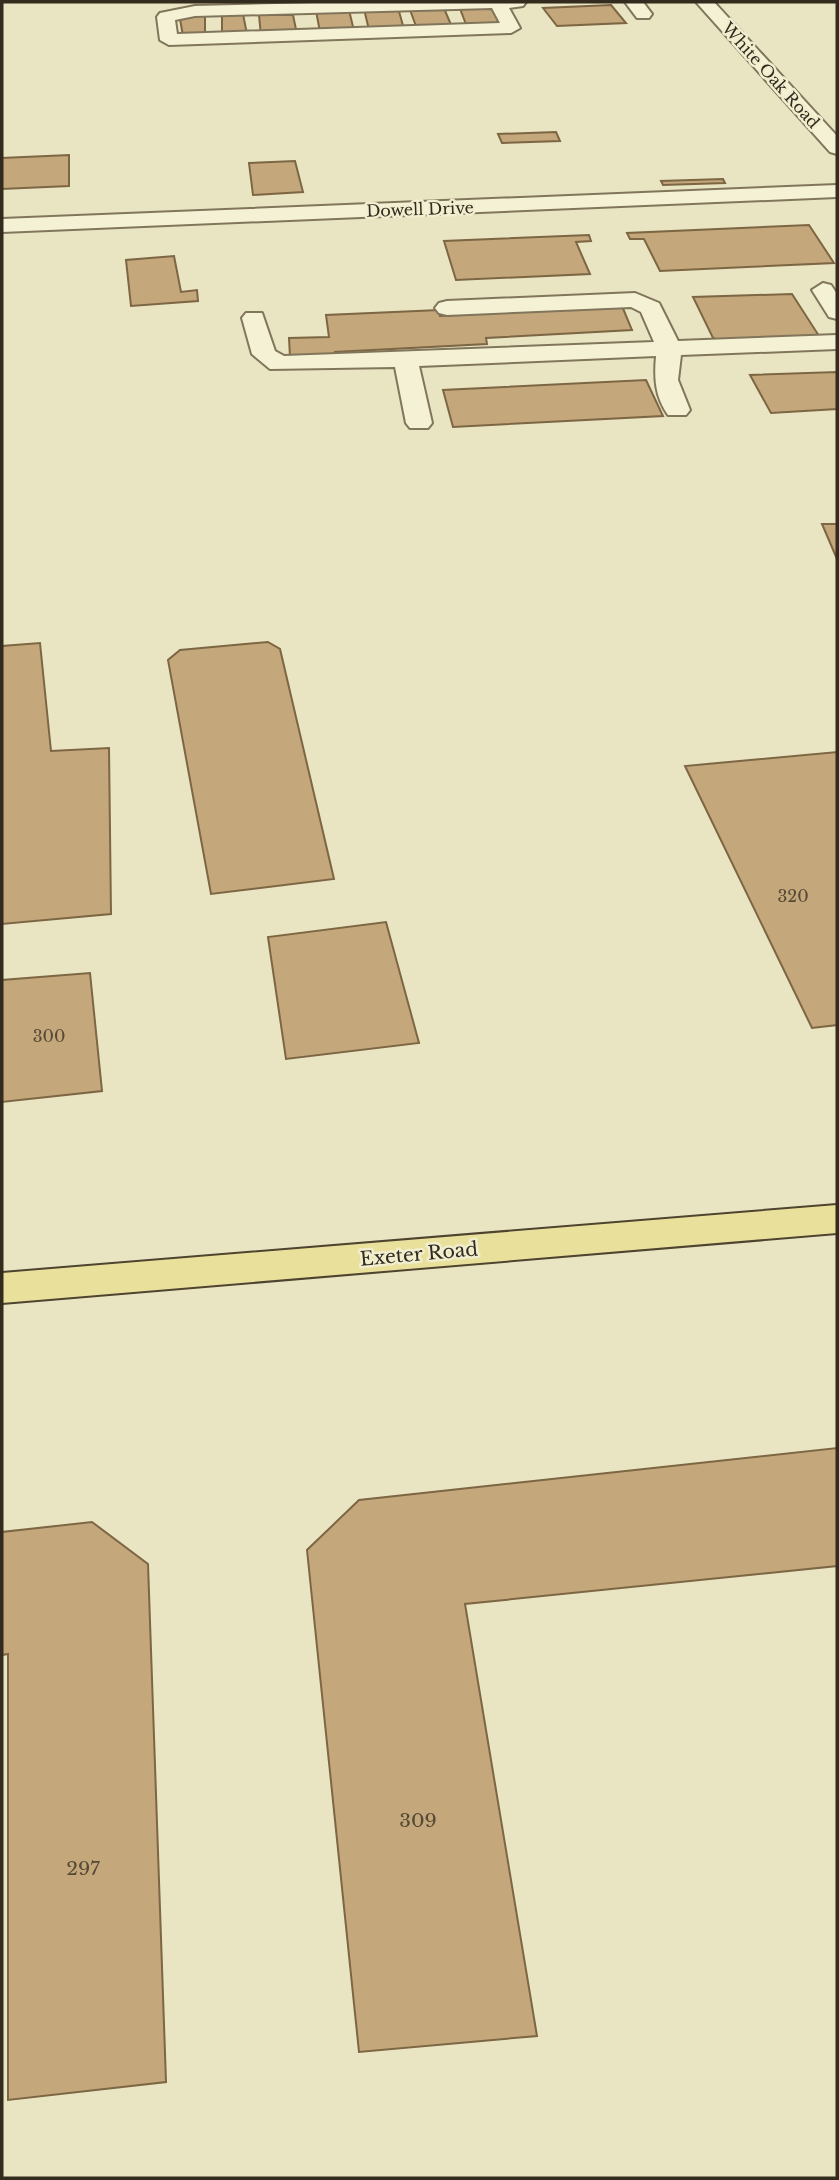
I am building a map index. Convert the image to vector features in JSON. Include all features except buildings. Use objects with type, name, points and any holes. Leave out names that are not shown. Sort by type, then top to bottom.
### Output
[{"type":"main road","name":"Exeter Road","points":[[2,1288],[837,1219]]},
{"type":"street","points":[[498,2],[511,29],[169,40],[166,17],[247,6],[354,4],[401,4],[498,2],[517,2]]},
{"type":"street","name":"White Oak Road","points":[[705,2],[837,148]]},
{"type":"street","points":[[447,3],[460,30]]},
{"type":"street","points":[[354,4],[362,33]]},
{"type":"street","points":[[401,4],[411,32]]},
{"type":"street","points":[[301,5],[308,35]]},
{"type":"street","points":[[247,6],[252,37]]},
{"type":"street","points":[[211,11],[211,39]]},
{"type":"street","points":[[810,118],[837,116]]},
{"type":"street","name":"Dowell Drive","points":[[2,226],[837,191]]},
{"type":"street","points":[[70,223],[71,248]]},
{"type":"street","points":[[823,290],[837,312]]},
{"type":"street","points":[[447,308],[635,300],[652,308],[669,349],[666,380],[677,410]]},
{"type":"street","points":[[254,318],[264,354],[279,364],[837,342]]},
{"type":"street","points":[[406,361],[419,423]]}]
